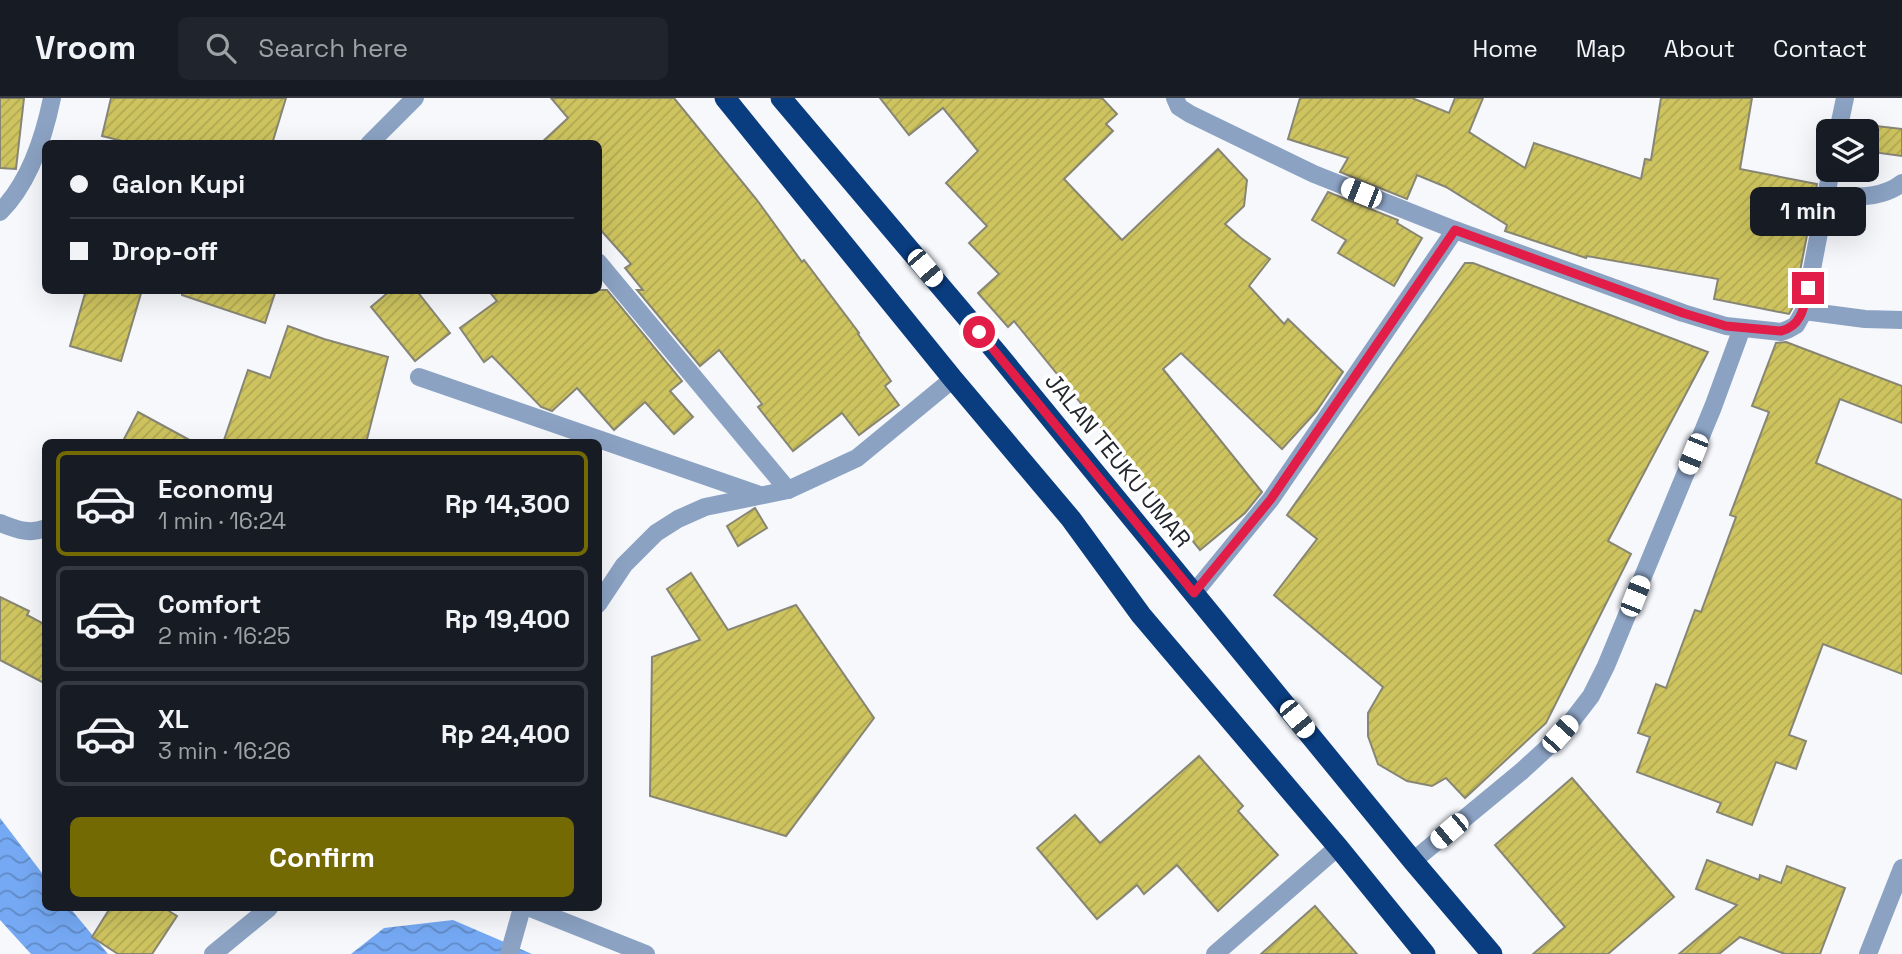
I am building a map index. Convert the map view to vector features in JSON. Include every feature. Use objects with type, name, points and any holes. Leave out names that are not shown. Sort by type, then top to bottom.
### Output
[{"type":"highway","points":[[725,98],[1071,520],[1141,615],[1425,954]]},
{"type":"highway","name":"JALAN TEUKU UMAR","points":[[781,98],[997,353],[1492,954]]},
{"type":"street","points":[[0,212],[25,176],[48,117],[52,98]]},
{"type":"street","points":[[373,140],[415,98]]},
{"type":"street","points":[[1175,98],[1179,107],[1190,114],[1314,174],[1455,230],[1683,313],[1726,326],[1781,331],[1796,325],[1804,311],[1828,182]]},
{"type":"street","points":[[1840,119],[1844,98]]},
{"type":"street","points":[[1825,197],[1877,195],[1895,189],[1902,183]]},
{"type":"street","points":[[1194,593],[1271,499],[1455,230]]},
{"type":"street","points":[[602,267],[788,490]]},
{"type":"street","points":[[1804,311],[1865,319],[1902,320]]},
{"type":"street","points":[[1413,861],[1522,771],[1556,738],[1591,696],[1693,456],[1742,328]]},
{"type":"street","points":[[419,377],[597,439]]},
{"type":"street","points":[[602,598],[624,565],[656,533],[678,519],[705,507],[788,490],[857,458],[953,379]]},
{"type":"street","points":[[602,441],[758,495]]},
{"type":"street","points":[[0,523],[24,532],[42,530]]},
{"type":"street","points":[[1215,954],[1338,847]]},
{"type":"street","points":[[1868,954],[1902,868]]},
{"type":"street","points":[[213,954],[266,911]]},
{"type":"street","points":[[511,946],[521,911]]},
{"type":"street","points":[[538,911],[646,954]]},
{"type":"water","points":[[0,818],[42,873],[42,911],[72,911],[108,954],[31,954],[0,920]]},
{"type":"water","points":[[453,920],[532,954],[351,954],[384,928]]},
{"type":"building","points":[[0,98],[24,98],[16,169],[0,168]]},
{"type":"building","points":[[111,98],[286,98],[273,140],[118,140],[102,136]]},
{"type":"building","points":[[551,98],[674,98],[757,200],[859,333],[891,381],[885,386],[899,405],[859,435],[842,413],[793,451],[758,407],[762,404],[719,350],[700,366],[637,290],[643,290],[625,268],[631,264],[602,231],[602,140],[544,140],[568,118]]},
{"type":"building","points":[[880,98],[1102,98],[1117,114],[1106,124],[1113,131],[1064,179],[1122,240],[1218,149],[1247,180],[1244,206],[1225,224],[1270,259],[1249,286],[1284,324],[1288,319],[1343,372],[1316,412],[1282,449],[1181,353],[1163,369],[1262,492],[1245,513],[1200,550],[1014,321],[1008,327],[978,293],[999,274],[969,243],[987,226],[946,183],[978,151],[943,108],[909,135]]},
{"type":"building","points":[[1300,98],[1412,98],[1449,113],[1455,98],[1483,98],[1469,132],[1525,168],[1534,143],[1641,179],[1645,159],[1651,160],[1661,98],[1752,98],[1740,169],[1817,184],[1793,307],[1789,314],[1714,299],[1718,279],[1587,256],[1586,258],[1505,231],[1507,225],[1446,187],[1417,175],[1407,199],[1340,172],[1348,158],[1288,139]]},
{"type":"building","points":[[1879,126],[1902,129],[1902,156],[1879,153]]},
{"type":"building","points":[[1328,192],[1398,220],[1397,223],[1422,238],[1394,286],[1338,253],[1346,240],[1312,220]]},
{"type":"building","points":[[1465,263],[1473,263],[1708,352],[1608,541],[1631,554],[1546,723],[1465,798],[1446,778],[1432,786],[1407,781],[1378,764],[1368,736],[1368,713],[1383,687],[1274,595],[1317,539],[1287,515]]},
{"type":"building","points":[[602,290],[607,290],[682,381],[670,391],[693,417],[674,434],[645,402],[614,430],[577,388],[552,411],[541,407],[492,356],[484,362],[460,328],[497,301],[491,294],[602,294]]},
{"type":"building","points":[[85,294],[141,294],[121,361],[70,346]]},
{"type":"building","points":[[182,294],[275,294],[265,323]]},
{"type":"building","points":[[386,294],[419,294],[450,333],[415,361],[371,307]]},
{"type":"building","points":[[288,326],[388,357],[367,439],[224,439],[248,370],[270,378]]},
{"type":"building","points":[[1786,342],[1902,386],[1902,423],[1840,399],[1816,463],[1902,500],[1902,674],[1823,644],[1789,735],[1806,741],[1796,769],[1776,762],[1752,825],[1717,812],[1721,803],[1637,772],[1650,737],[1638,733],[1656,684],[1666,688],[1695,610],[1701,612],[1736,517],[1730,515],[1769,412],[1752,406],[1776,343]]},
{"type":"building","points":[[138,412],[188,439],[124,439]]},
{"type":"building","points":[[755,508],[767,528],[738,546],[727,526]]},
{"type":"building","points":[[691,573],[728,630],[796,605],[874,718],[786,836],[650,796],[652,657],[700,640],[667,589]]},
{"type":"building","points":[[0,597],[29,611],[27,615],[42,623],[42,682],[0,660]]},
{"type":"building","points":[[1199,756],[1243,806],[1238,811],[1278,855],[1218,911],[1177,865],[1144,894],[1137,885],[1097,919],[1037,848],[1075,815],[1100,843]]},
{"type":"building","points":[[1572,778],[1674,897],[1608,954],[1533,954],[1565,927],[1495,845]]},
{"type":"building","points":[[1707,860],[1759,880],[1760,875],[1781,883],[1787,866],[1845,888],[1820,954],[1785,954],[1740,937],[1719,954],[1679,954],[1737,905],[1696,889]]},
{"type":"building","points":[[1315,906],[1357,954],[1261,954]]},
{"type":"building","points":[[108,911],[169,911],[177,916],[152,954],[118,954],[92,937]]},
{"type":"route","points":[[979,332],[1194,593],[1271,499],[1455,230],[1683,313],[1726,326],[1781,331],[1789,329],[1796,325],[1804,311],[1808,288]]}]
